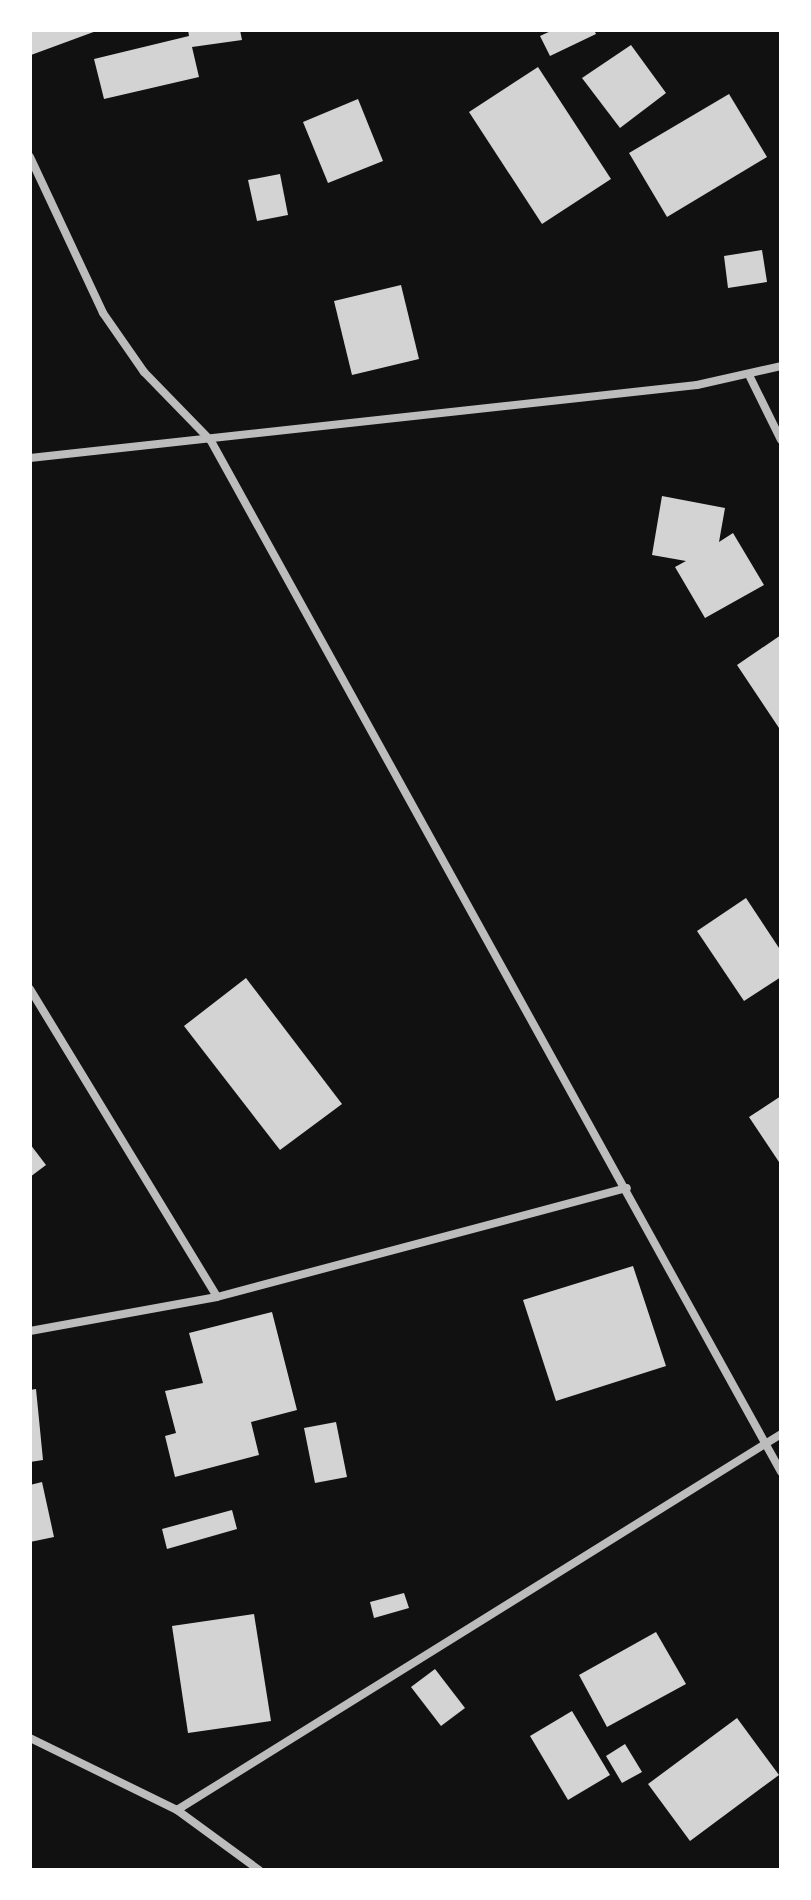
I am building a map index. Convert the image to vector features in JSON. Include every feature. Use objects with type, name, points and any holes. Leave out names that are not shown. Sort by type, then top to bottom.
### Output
[{"type":"street","points":[[30,157],[103,313],[144,372],[211,441],[627,1188],[781,1472]]},
{"type":"street","points":[[30,458],[211,441],[750,377],[781,366]]},
{"type":"street","points":[[750,377],[781,440]]},
{"type":"street","points":[[30,989],[217,1297]]},
{"type":"street","points":[[30,1331],[217,1297],[627,1188]]},
{"type":"street","points":[[177,1810],[781,1434]]},
{"type":"street","points":[[30,1738],[177,1810],[259,1870]]},
{"type":"building","points":[[30,30],[99,30],[31,55]]},
{"type":"building","points":[[188,30],[240,30],[242,40],[192,47],[199,77],[104,99],[94,59],[189,36]]},
{"type":"building","points":[[553,30],[594,30],[596,34],[550,56],[540,36]]},
{"type":"building","points":[[631,45],[666,93],[620,128],[582,78]]},
{"type":"building","points":[[538,67],[611,179],[542,224],[469,112]]},
{"type":"building","points":[[729,94],[767,157],[667,217],[629,153]]},
{"type":"building","points":[[358,99],[383,161],[328,183],[303,122]]},
{"type":"building","points":[[280,174],[288,215],[257,221],[248,180]]},
{"type":"building","points":[[762,250],[767,282],[728,288],[724,256]]},
{"type":"building","points":[[401,285],[419,359],[352,375],[334,301]]},
{"type":"building","points":[[662,496],[725,508],[719,542],[733,533],[764,585],[705,618],[675,567],[686,561],[652,555]]},
{"type":"building","points":[[781,635],[781,731],[737,665]]},
{"type":"building","points":[[746,898],[781,951],[781,977],[744,1001],[697,931]]},
{"type":"building","points":[[246,978],[342,1104],[280,1150],[184,1026]]},
{"type":"building","points":[[781,1096],[781,1165],[749,1117]]},
{"type":"building","points":[[30,1144],[46,1165],[30,1177]]},
{"type":"building","points":[[633,1266],[666,1366],[556,1401],[523,1300]]},
{"type":"building","points":[[272,1312],[297,1410],[251,1422],[259,1455],[175,1477],[165,1436],[176,1433],[165,1391],[203,1383],[189,1333]]},
{"type":"building","points":[[36,1389],[43,1460],[30,1462],[30,1390]]},
{"type":"building","points":[[336,1422],[347,1477],[315,1483],[304,1428]]},
{"type":"building","points":[[42,1482],[54,1537],[30,1542],[30,1485]]},
{"type":"building","points":[[232,1510],[237,1529],[167,1549],[162,1529]]},
{"type":"building","points":[[404,1593],[409,1608],[374,1618],[370,1602]]},
{"type":"building","points":[[254,1614],[271,1721],[188,1733],[172,1626]]},
{"type":"building","points":[[656,1632],[686,1684],[607,1727],[579,1675]]},
{"type":"building","points":[[435,1669],[465,1708],[441,1726],[411,1687]]},
{"type":"building","points":[[572,1711],[610,1775],[568,1800],[530,1736]]},
{"type":"building","points":[[737,1718],[779,1775],[690,1841],[648,1784]]},
{"type":"building","points":[[625,1744],[642,1772],[622,1783],[606,1756]]}]
